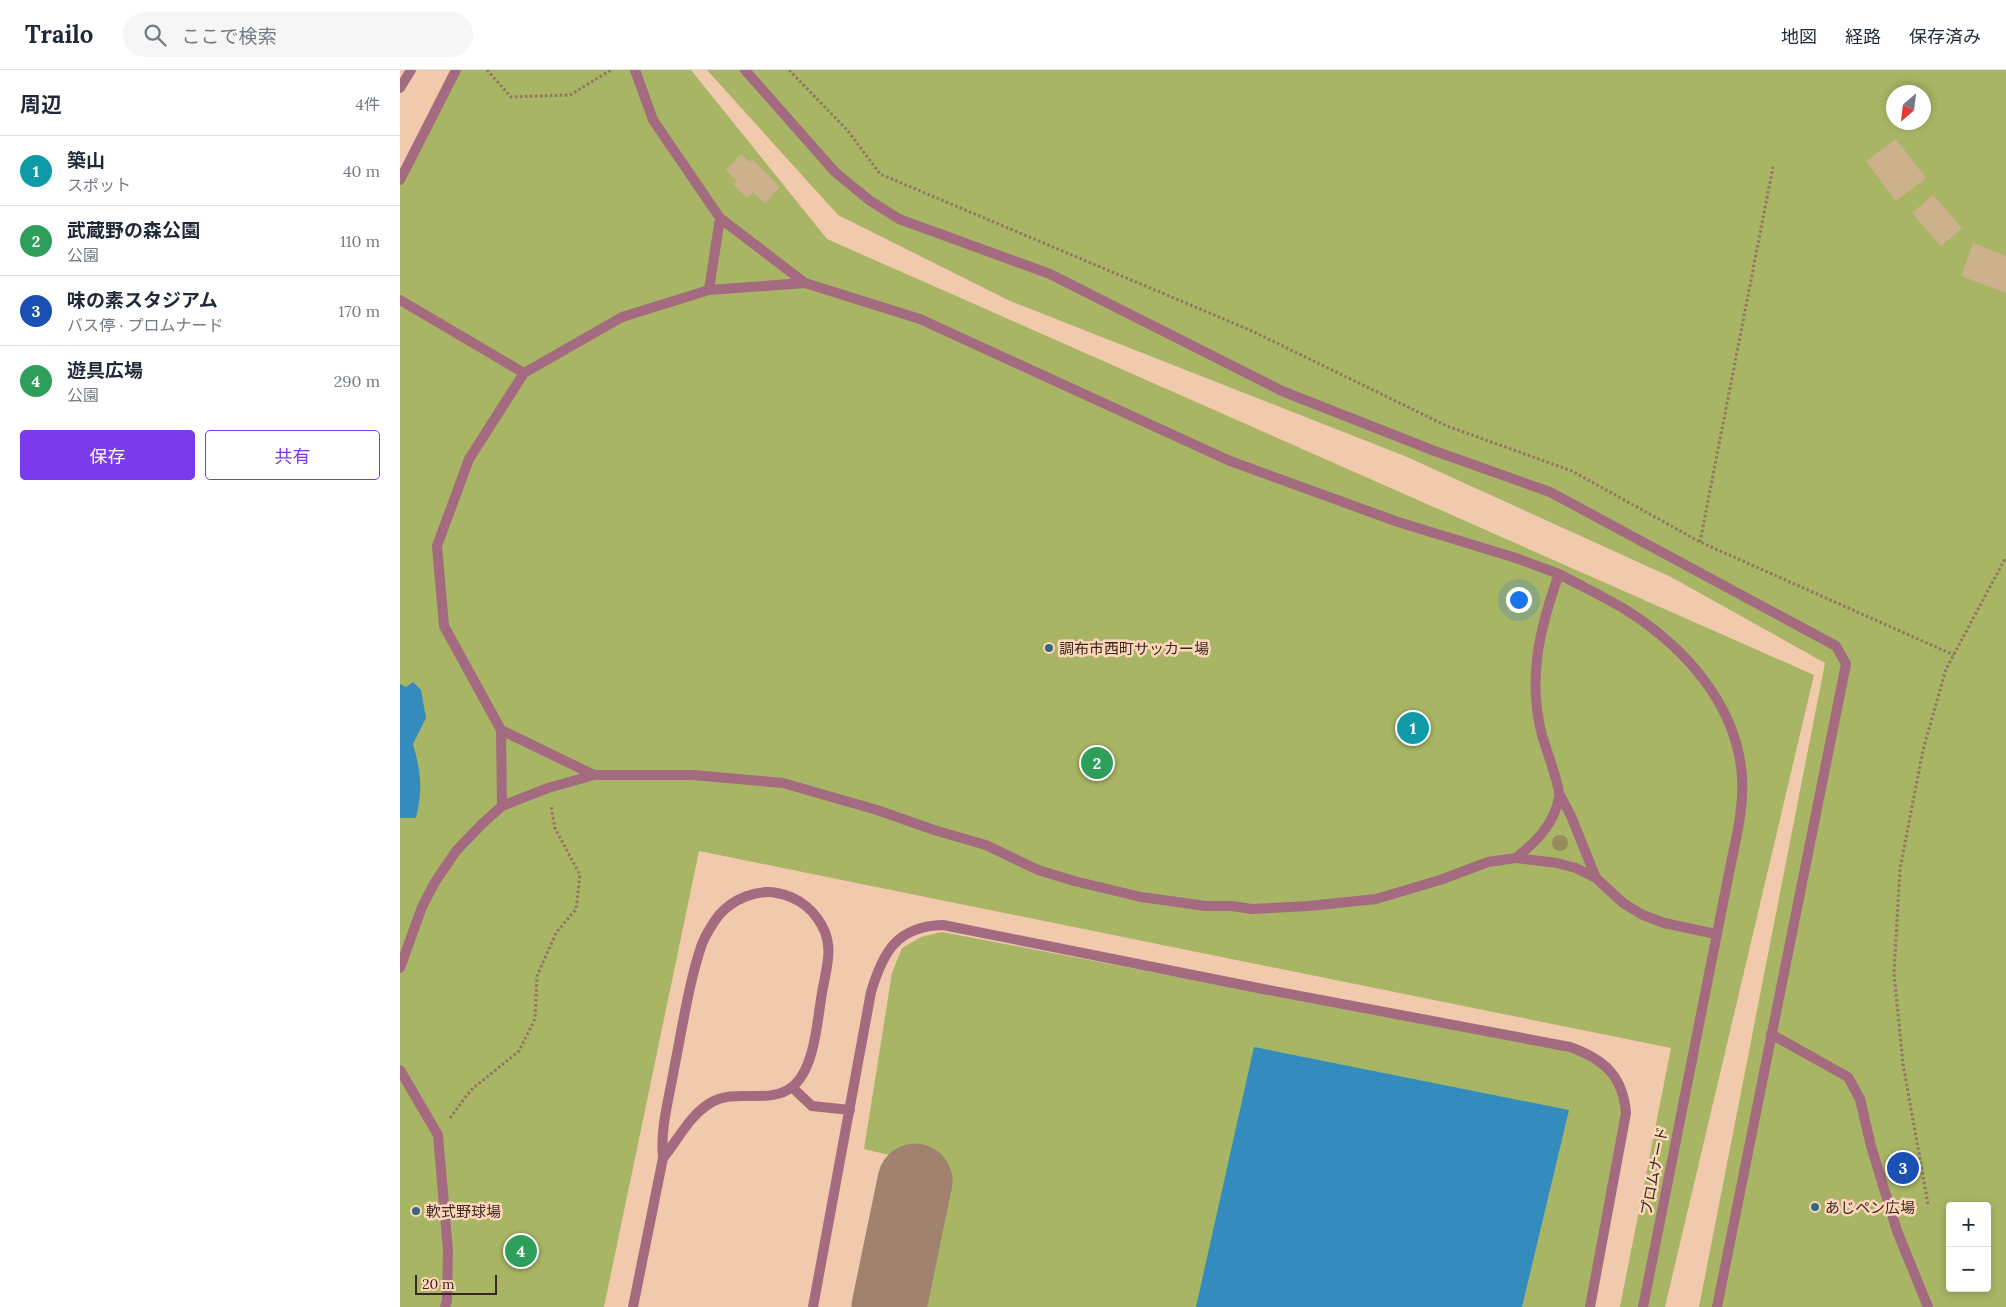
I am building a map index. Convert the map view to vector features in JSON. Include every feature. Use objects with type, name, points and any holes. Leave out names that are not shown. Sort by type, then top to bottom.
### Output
[{"type":"street","points":[[400,88],[411,70]]},
{"type":"street","points":[[400,180],[456,70]]},
{"type":"street","points":[[635,70],[652,120],[720,218],[805,283]]},
{"type":"street","points":[[745,70],[835,172],[869,200],[899,219],[1050,274],[1235,368],[1315,405],[1550,492],[1836,646],[1846,664],[1717,1307]]},
{"type":"street","points":[[710,290],[720,218]]},
{"type":"street","points":[[502,806],[501,730],[444,626],[437,546],[469,459],[524,373],[622,318],[710,290],[805,283]]},
{"type":"street","name":"プロムナード","points":[[805,283],[920,319],[1230,461],[1398,522],[1516,558],[1559,574],[1626,610],[1660,636],[1688,661],[1707,682],[1731,725],[1741,764],[1742,806],[1642,1307]]},
{"type":"street","points":[[400,300],[524,373]]},
{"type":"street","points":[[1559,574],[1546,609],[1537,648],[1535,698],[1542,734],[1560,795],[1571,816],[1596,878]]},
{"type":"street","points":[[501,730],[594,775]]},
{"type":"street","points":[[400,968],[422,908],[434,882],[456,851],[502,806],[548,788],[594,775],[694,775],[783,783],[877,810],[934,830],[986,845],[1038,870],[1074,881],[1141,897],[1206,906],[1232,906],[1252,909],[1309,906],[1376,899],[1440,880],[1482,864],[1516,858],[1557,863],[1576,868],[1596,878],[1623,903],[1643,915],[1664,923],[1716,934]]},
{"type":"street","points":[[1516,858],[1543,833],[1550,822],[1560,795]]},
{"type":"street","points":[[633,1307],[663,1158],[661,1138],[682,1029],[702,942],[718,916],[726,908],[748,896],[768,892],[801,902],[811,910],[825,933],[828,946],[828,957],[812,1049],[806,1067],[792,1087],[774,1095],[733,1097],[712,1102],[685,1127],[663,1158]]},
{"type":"street","points":[[813,1307],[871,992],[880,966],[896,940],[916,929],[929,926],[943,926],[1570,1047],[1588,1054],[1610,1070],[1618,1080],[1625,1100],[1624,1128],[1590,1307]]},
{"type":"street","points":[[1771,1034],[1848,1077],[1860,1099],[1870,1146],[1897,1231],[1928,1307]]},
{"type":"street","points":[[400,1070],[438,1135],[448,1251],[447,1302],[445,1307]]},
{"type":"street","points":[[792,1087],[812,1106],[850,1110]]},
{"type":"path","points":[[487,70],[511,97],[570,95],[612,70]]},
{"type":"path","points":[[789,70],[848,131],[880,174],[1252,330],[1447,426],[1572,471],[1700,542],[1954,655]]},
{"type":"path","points":[[1700,542],[1773,167]]},
{"type":"path","points":[[1928,1204],[1903,1064],[1894,973],[1900,869],[1923,750],[1946,670],[2006,557]]},
{"type":"path","points":[[438,1135],[471,1090],[519,1051],[535,1019],[537,976],[556,933],[576,910],[580,875],[555,828],[548,788]]},
{"type":"green space","points":[[461,70],[691,70],[827,239],[1814,675],[1665,1307],[1620,1307],[1671,1048],[699,851],[604,1307],[400,1307],[400,184],[409,162]]},
{"type":"green space","points":[[707,70],[2006,70],[2006,1307],[1699,1307],[1825,663],[1671,577],[1407,457],[1008,300],[838,215]]},
{"type":"green space","points":[[942,932],[1598,1057],[1629,1109],[1590,1307],[915,1307],[943,1168],[864,1149],[892,973],[902,948],[921,937]]},
{"type":"water","points":[[413,682],[421,690],[426,718],[413,744],[418,764],[420,798],[416,818],[400,818],[400,684],[406,687]]},
{"type":"water","points":[[1254,1047],[1569,1110],[1522,1307],[1196,1307]]},
{"type":"building","points":[[1896,139],[1926,178],[1896,201],[1866,161]]},
{"type":"building","points":[[741,154],[750,162],[752,159],[780,187],[765,203],[753,192],[747,198],[733,184],[737,181],[726,170]]},
{"type":"building","points":[[1933,195],[1962,228],[1941,246],[1912,213]]},
{"type":"building","points":[[1973,243],[2006,256],[2006,293],[1961,276]]},
{"type":"taxiway","points":[[889,1307],[915,1181]]},
{"type":"place","name":"調布市西町サッカー場","points":[[1049,648]]},
{"type":"place","name":"築山","points":[[1413,728]]},
{"type":"place","name":"武蔵野の森公園","points":[[1097,763]]},
{"type":"place","name":"味の素スタジアム","points":[[1903,1168]]},
{"type":"place","name":"あじペン広場","points":[[1815,1207]]},
{"type":"place","name":"軟式野球場","points":[[416,1211]]},
{"type":"place","name":"遊具広場","points":[[521,1251]]}]
